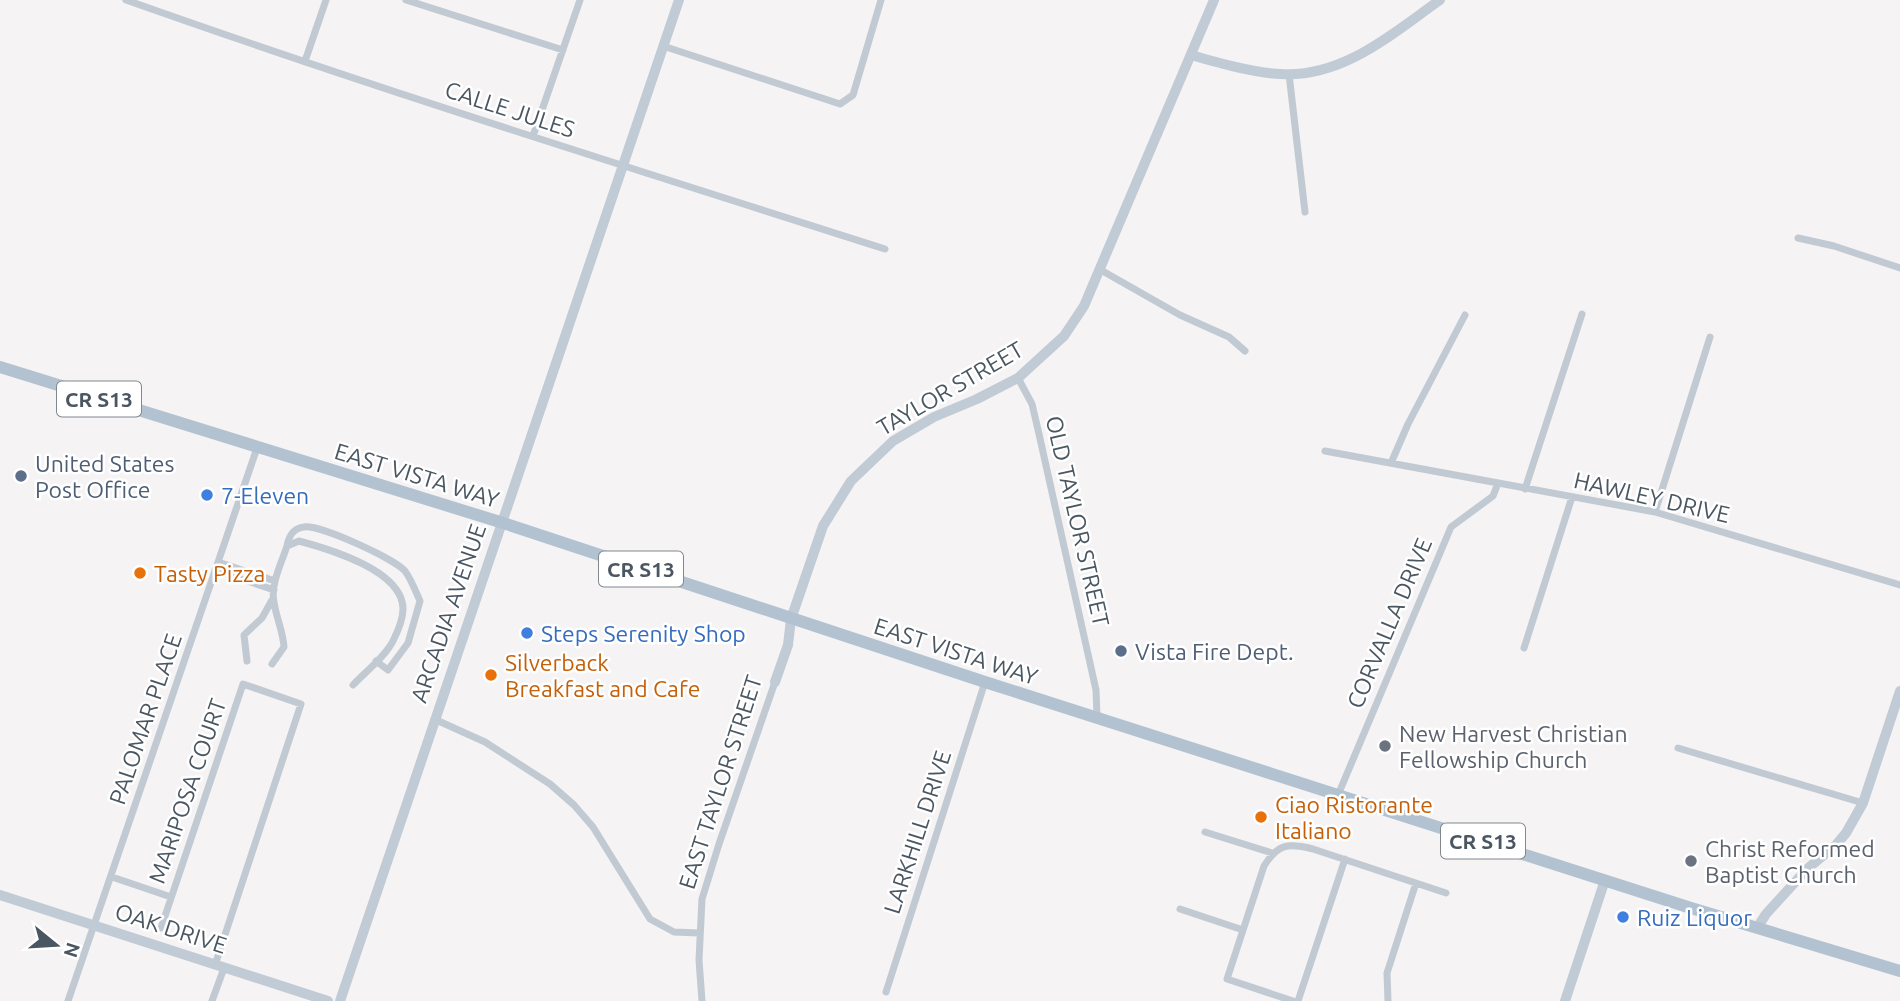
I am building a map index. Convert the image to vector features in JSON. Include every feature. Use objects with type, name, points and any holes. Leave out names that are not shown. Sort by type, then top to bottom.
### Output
[{"type":"main road","name":"EAST VISTA WAY","points":[[0,368],[500,522],[985,682],[1900,971]]},
{"type":"street","name":"CALLE JULES","points":[[125,0],[533,136],[885,249]]},
{"type":"street","points":[[305,61],[326,0]]},
{"type":"street","points":[[406,0],[563,50]]},
{"type":"street","points":[[533,136],[580,0]]},
{"type":"street","name":"ARCADIA AVENUE","points":[[340,1001],[500,522],[679,0]]},
{"type":"street","points":[[663,46],[840,104],[853,95],[881,0]]},
{"type":"street","name":"TAYLOR STREET","points":[[791,619],[823,526],[851,481],[892,441],[934,417],[977,399],[1018,377],[1037,362],[1073,324],[1084,306],[1214,0]]},
{"type":"street","points":[[1191,55],[1272,73],[1310,72],[1340,64],[1364,52],[1440,0]]},
{"type":"street","points":[[1289,74],[1305,212]]},
{"type":"street","points":[[1798,237],[1900,268]]},
{"type":"street","points":[[1099,270],[1180,315],[1229,337],[1245,351]]},
{"type":"street","points":[[1525,489],[1582,314]]},
{"type":"street","points":[[1391,463],[1408,424],[1465,316]]},
{"type":"street","points":[[1655,512],[1710,337]]},
{"type":"street","name":"OLD TAYLOR STREET","points":[[1018,377],[1032,404],[1096,690],[1097,717]]},
{"type":"street","name":"PALOMAR PLACE","points":[[68,1001],[96,926],[257,448]]},
{"type":"street","name":"HAWLEY DRIVE","points":[[1325,451],[1655,512],[1900,585]]},
{"type":"street","name":"CORVALLA DRIVE","points":[[1338,795],[1451,527],[1493,496],[1498,483]]},
{"type":"street","points":[[1524,648],[1572,497]]},
{"type":"street","points":[[272,664],[284,647],[274,595],[275,581],[289,538],[294,531],[309,527],[360,544],[405,571],[420,601],[408,643],[388,670],[376,661]]},
{"type":"street","points":[[287,546],[299,541],[356,561],[391,581],[403,606],[393,642],[353,685]]},
{"type":"street","points":[[217,566],[275,581]]},
{"type":"street","points":[[217,566],[274,595]]},
{"type":"street","points":[[247,661],[244,635],[266,612],[274,595]]},
{"type":"street","name":"EAST TAYLOR STREET","points":[[702,1001],[699,933],[702,899],[788,645],[791,619]]},
{"type":"street","name":"LARKHILL DRIVE","points":[[886,992],[985,682]]},
{"type":"street","name":"MARIPOSA COURT","points":[[161,928],[243,684],[301,704],[220,966]]},
{"type":"street","points":[[1757,928],[1766,914],[1807,869],[1846,833],[1863,803],[1900,691]]},
{"type":"street","points":[[434,719],[485,742],[574,804],[593,827],[650,919],[674,932],[699,933]]},
{"type":"street","points":[[1678,748],[1863,803]]},
{"type":"street","points":[[1205,832],[1272,853]]},
{"type":"street","points":[[1345,859],[1295,1001],[1227,979],[1265,866],[1272,853],[1280,848],[1293,845],[1345,859],[1446,893]]},
{"type":"street","points":[[112,877],[171,897]]},
{"type":"street","points":[[1565,1001],[1605,880]]},
{"type":"street","points":[[1388,1001],[1387,973],[1416,883]]},
{"type":"street","name":"OAK DRIVE","points":[[0,895],[328,1001]]},
{"type":"street","points":[[1180,909],[1243,930]]},
{"type":"street","points":[[212,1001],[220,966]]},
{"type":"place","name":"United States Post Office","points":[[21,476]]},
{"type":"place","name":"7-Eleven","points":[[207,495]]},
{"type":"place","name":"Tasty Pizza","points":[[140,573]]},
{"type":"place","name":"Steps Serenity Shop","points":[[527,633]]},
{"type":"place","name":"Vista Fire Dept.","points":[[1121,651]]},
{"type":"place","name":"Silverback Breakfast and Cafe","points":[[491,675]]},
{"type":"place","name":"New Harvest Christian Fellowship Church","points":[[1385,746]]},
{"type":"place","name":"Ciao Ristorante Italiano","points":[[1261,817]]},
{"type":"place","name":"Christ Reformed Baptist Church","points":[[1691,861]]},
{"type":"place","name":"Ruiz Liquor","points":[[1623,917]]}]
